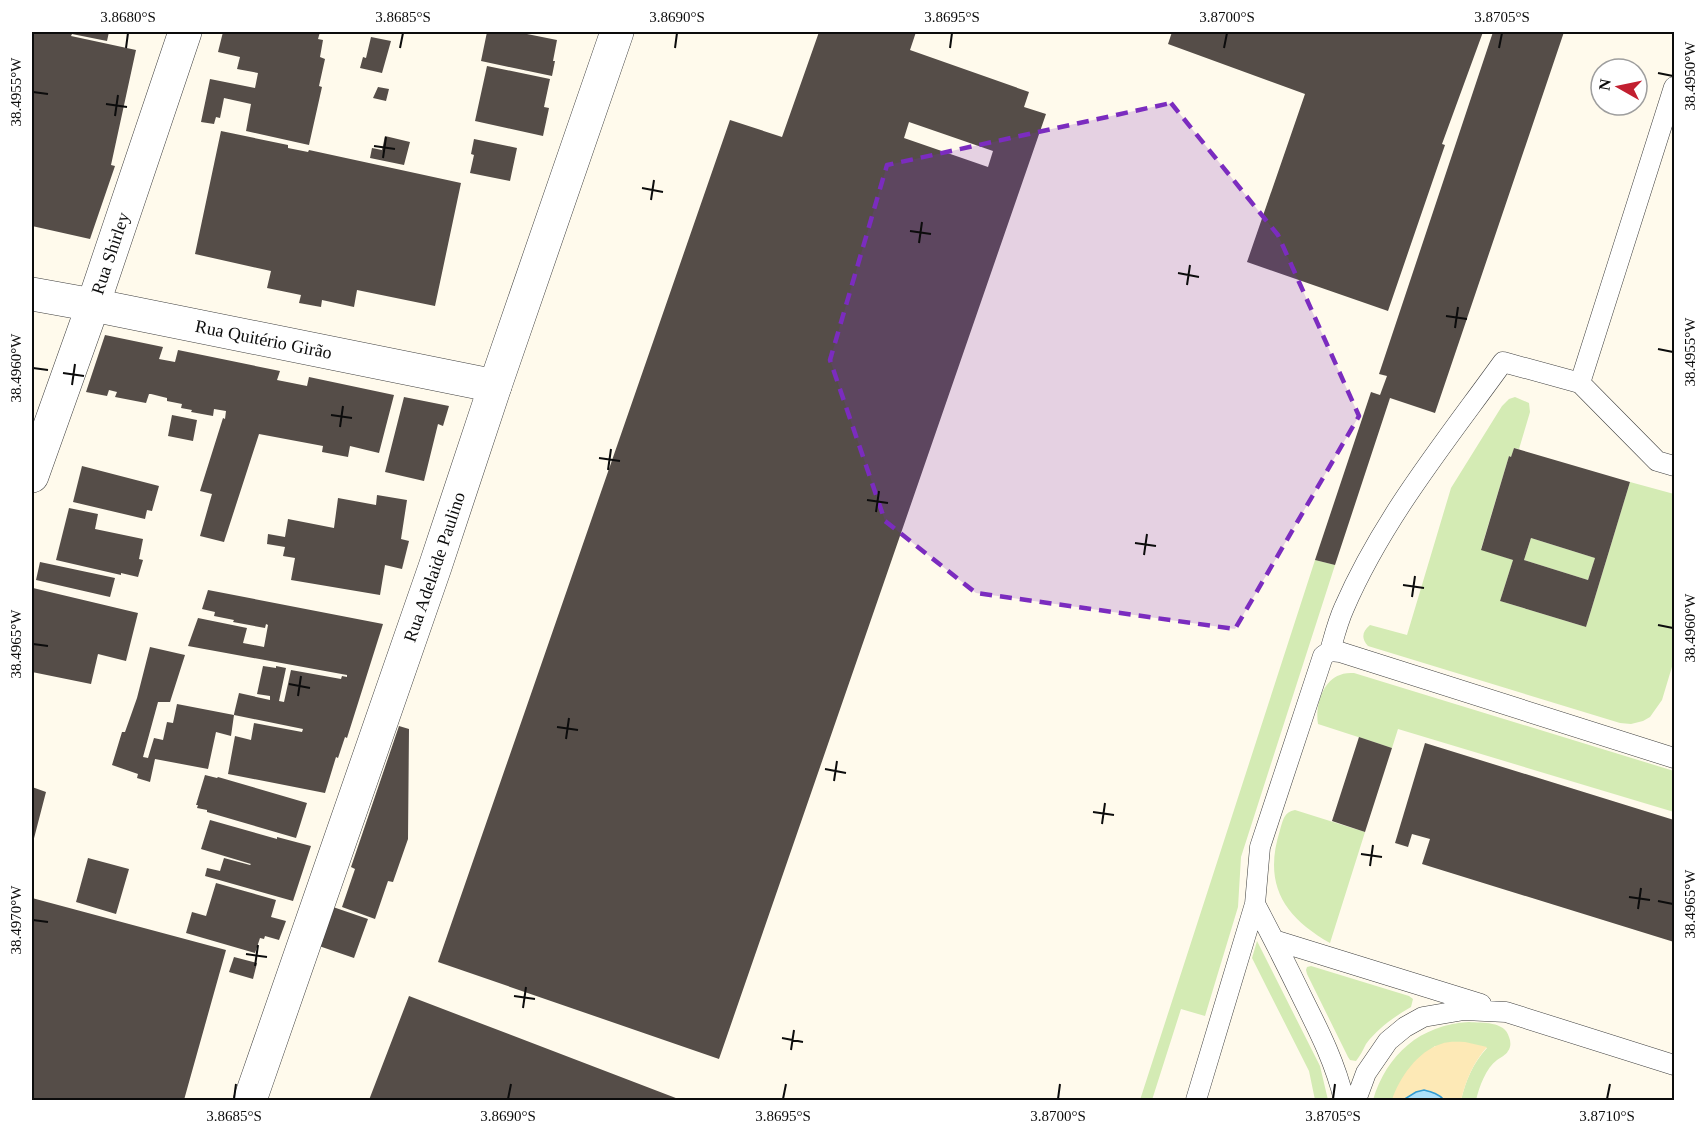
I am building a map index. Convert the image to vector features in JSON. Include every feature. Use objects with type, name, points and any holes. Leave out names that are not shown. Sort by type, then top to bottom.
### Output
[{"type":"street","name":"Rua Shirley","points":[[32,476],[185,32]]},
{"type":"street","name":"Rua Adelaide Paulino","points":[[250,1101],[617,32]]},
{"type":"street","name":"Rua Quitério Girão","points":[[32,294],[93,304],[495,386]]},
{"type":"lane","points":[[1580,383],[1674,87]]},
{"type":"lane","points":[[1196,1101],[1255,904],[1260,847],[1319,665],[1323,656],[1330,651],[1343,609],[1385,531],[1416,482],[1503,362],[1580,383],[1657,461],[1674,466]]},
{"type":"lane","points":[[1330,651],[1340,652],[1674,758]]},
{"type":"lane","points":[[1255,904],[1328,1052],[1344,1101]]},
{"type":"lane","points":[[1274,940],[1674,1065]]},
{"type":"lane","points":[[1356,1101],[1366,1073],[1388,1041],[1405,1027],[1423,1017],[1464,1010],[1506,1012]]},
{"type":"highlighted area","points":[[1171,103],[1278,235],[1359,416],[1235,629],[976,593],[885,521],[830,360],[887,165]]},
{"type":"green space","points":[[1515,397],[1529,403],[1530,412],[1519,449],[1514,448],[1511,457],[1509,456],[1481,549],[1513,560],[1500,601],[1586,627],[1630,482],[1674,494],[1674,660],[1662,700],[1650,717],[1643,721],[1631,724],[1620,723],[1368,646],[1363,638],[1365,630],[1370,625],[1407,635],[1451,488],[1502,406]]},
{"type":"green space","points":[[1531,538],[1595,558],[1588,580],[1524,560]]},
{"type":"green space","points":[[1315,560],[1335,565],[1241,857],[1238,907],[1205,1016],[1181,1009],[1152,1100],[1140,1100]]},
{"type":"green space","points":[[1354,673],[1674,771],[1674,812],[1398,729],[1392,748],[1318,724],[1319,703],[1324,689],[1334,678]]},
{"type":"green space","points":[[1295,810],[1365,832],[1330,943],[1300,922],[1289,910],[1276,882],[1275,849],[1280,830],[1286,815]]},
{"type":"green space","points":[[1257,941],[1320,1066],[1328,1100],[1315,1100],[1309,1071],[1252,958]]},
{"type":"green space","points":[[1311,966],[1409,996],[1413,999],[1411,1007],[1376,1033],[1356,1061],[1350,1060],[1307,974],[1307,967]]},
{"type":"green space","points":[[1469,1022],[1498,1025],[1507,1032],[1510,1039],[1510,1048],[1493,1063],[1486,1073],[1476,1100],[1461,1100],[1471,1072],[1487,1048],[1435,1046],[1403,1078],[1392,1100],[1373,1100],[1387,1069],[1408,1045],[1435,1029]]},
{"type":"sand","points":[[1465,1042],[1487,1047],[1471,1072],[1461,1100],[1392,1100],[1399,1083],[1417,1059],[1444,1043]]},
{"type":"water","points":[[1424,1090],[1433,1092],[1444,1100],[1403,1100],[1416,1092]]},
{"type":"building","points":[[32,32],[109,32],[107,41],[72,34],[71,36],[136,50],[111,165],[115,166],[90,239],[32,226]]},
{"type":"building","points":[[223,32],[320,32],[318,39],[323,40],[320,57],[325,59],[319,86],[322,87],[309,145],[246,131],[251,104],[224,98],[220,118],[216,117],[214,124],[201,122],[210,79],[255,88],[258,73],[237,69],[240,57],[218,52]]},
{"type":"building","points":[[487,32],[517,32],[557,40],[552,76],[481,61]]},
{"type":"building","points":[[819,32],[916,32],[910,50],[1029,92],[1024,107],[1046,114],[719,1059],[438,962],[730,120],[782,137]],"holes":[[[909,122],[993,151],[988,167],[904,138]]]},
{"type":"building","points":[[1172,32],[1483,32],[1442,144],[1445,145],[1388,311],[1247,262],[1305,94],[1168,44]]},
{"type":"building","points":[[1493,32],[1564,32],[1435,413],[1390,398],[1335,565],[1315,560],[1371,392],[1380,395],[1387,376],[1379,374]]},
{"type":"building","points":[[371,37],[391,41],[382,73],[360,68],[363,57],[366,58]]},
{"type":"building","points":[[487,66],[550,79],[544,107],[549,108],[543,136],[475,121]]},
{"type":"building","points":[[378,87],[389,89],[386,101],[373,98]]},
{"type":"building","points":[[221,131],[288,145],[288,148],[308,152],[309,150],[461,183],[435,306],[357,290],[354,307],[322,300],[321,307],[299,303],[301,295],[267,288],[271,271],[195,254]]},
{"type":"building","points":[[385,136],[410,142],[404,165],[370,158],[372,148],[382,150]]},
{"type":"building","points":[[474,139],[517,148],[510,181],[470,173],[474,155],[471,154]]},
{"type":"building","points":[[105,335],[163,347],[159,359],[175,362],[178,350],[280,371],[277,380],[307,386],[309,377],[394,395],[379,453],[350,446],[348,457],[322,452],[323,446],[259,434],[224,542],[200,536],[212,494],[200,491],[226,411],[214,409],[213,416],[191,412],[192,410],[181,408],[182,404],[151,394],[146,403],[115,397],[117,392],[109,390],[107,396],[86,392]]},
{"type":"building","points":[[404,397],[449,406],[443,426],[438,424],[424,481],[385,472]]},
{"type":"building","points":[[172,415],[197,420],[193,441],[168,436]]},
{"type":"building","points":[[1514,448],[1630,482],[1586,627],[1500,601],[1513,560],[1481,550],[1509,456],[1511,457]],"holes":[[[1531,538],[1595,558],[1588,580],[1524,560]]]},
{"type":"building","points":[[82,466],[159,486],[152,511],[147,510],[145,519],[73,502]]},
{"type":"building","points":[[377,495],[407,500],[401,539],[409,541],[402,569],[385,565],[380,595],[291,580],[295,558],[283,556],[285,547],[267,544],[268,534],[285,537],[288,519],[334,528],[338,498],[376,505]]},
{"type":"building","points":[[69,508],[98,514],[95,529],[143,539],[139,559],[143,560],[138,577],[56,560]]},
{"type":"building","points":[[40,562],[115,578],[110,597],[36,580]]},
{"type":"building","points":[[33,588],[138,613],[126,661],[98,654],[91,684],[32,672]]},
{"type":"building","points":[[208,590],[383,624],[347,738],[345,737],[338,758],[336,757],[325,793],[228,774],[235,736],[251,740],[254,723],[302,732],[303,729],[234,714],[239,693],[270,700],[270,696],[257,694],[263,666],[286,668],[279,701],[284,702],[291,670],[341,679],[342,676],[347,677],[347,675],[188,646],[198,618],[247,628],[243,643],[264,647],[268,625],[266,624],[265,628],[233,622],[234,620],[214,616],[215,612],[202,609]]},
{"type":"building","points":[[150,647],[185,655],[170,702],[158,702],[143,757],[148,758],[154,738],[163,740],[167,722],[173,723],[177,704],[234,715],[231,736],[216,732],[208,769],[155,759],[150,782],[137,778],[138,774],[112,765],[122,732],[125,732],[137,698]]},
{"type":"building","points":[[399,726],[409,729],[408,839],[393,882],[388,881],[375,919],[342,907],[355,869],[351,867]]},
{"type":"building","points":[[1359,737],[1392,748],[1365,832],[1332,821]]},
{"type":"building","points":[[1425,743],[1674,820],[1674,942],[1422,864],[1430,839],[1412,834],[1408,847],[1395,843]]},
{"type":"building","points":[[205,775],[307,803],[296,838],[197,808]]},
{"type":"building","points":[[32,787],[46,792],[32,846]]},
{"type":"building","points":[[210,820],[311,846],[293,901],[205,876],[207,868],[220,871],[224,858],[251,864],[201,849]]},
{"type":"building","points":[[88,858],[129,869],[116,914],[76,902]]},
{"type":"building","points":[[216,883],[276,900],[271,917],[286,921],[279,940],[265,936],[264,939],[260,938],[255,953],[186,933],[192,912],[206,916]]},
{"type":"building","points":[[32,898],[226,950],[184,1100],[32,1100]]},
{"type":"building","points":[[333,907],[368,919],[354,958],[319,946]]},
{"type":"building","points":[[234,957],[257,963],[253,979],[229,972]]},
{"type":"building","points":[[409,996],[681,1100],[369,1100]]}]
